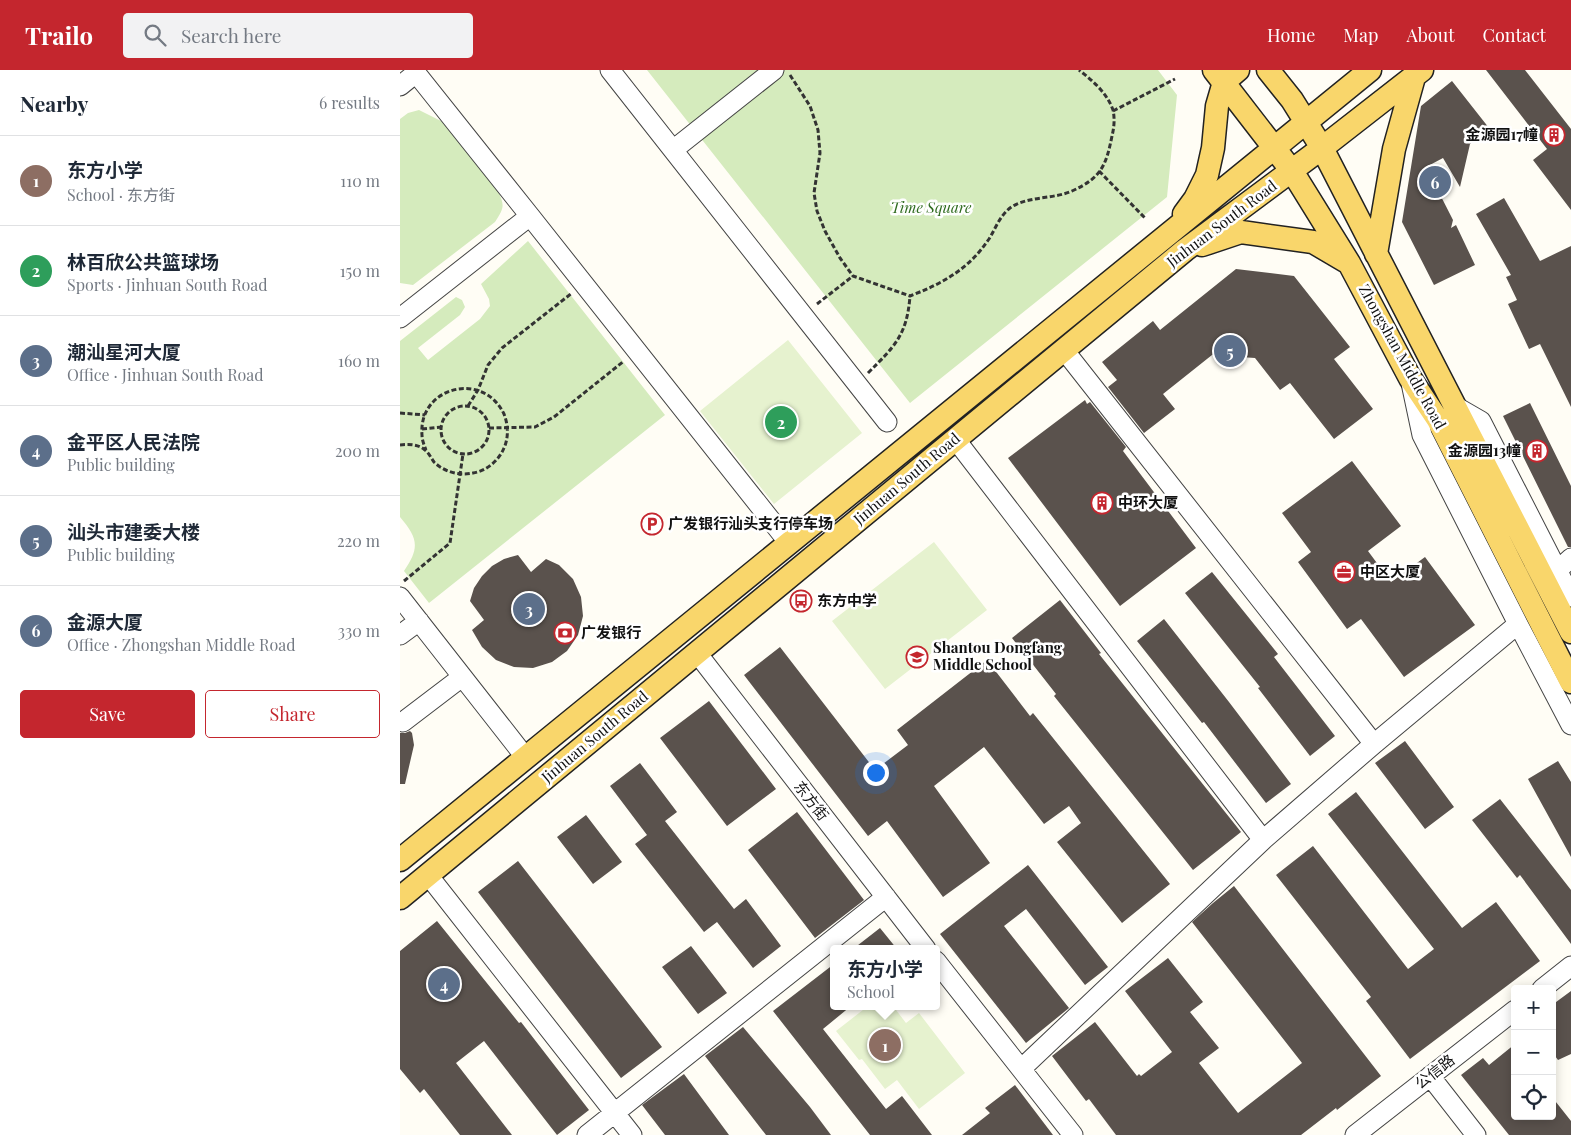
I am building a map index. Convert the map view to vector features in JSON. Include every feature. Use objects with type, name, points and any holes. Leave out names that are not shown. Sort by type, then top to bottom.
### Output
[{"type":"main road","name":"Zhongshan Middle Road","points":[[1268,70],[1292,100],[1322,148],[1456,406],[1558,570],[1571,632]]},
{"type":"main road","name":"Jinhuan South Road","points":[[400,860],[1370,70]]},
{"type":"main road","name":"Jinhuan South Road","points":[[400,898],[1185,250],[1292,171],[1418,73]]},
{"type":"main road","points":[[1376,254],[1394,149],[1418,73]]},
{"type":"main road","name":"Zhongshan Middle Road","points":[[1226,74],[1292,171],[1349,263],[1410,378],[1438,420],[1567,675]]},
{"type":"main road","points":[[1168,234],[1195,199],[1207,175],[1213,148],[1217,106],[1226,74]]},
{"type":"main road","points":[[1185,250],[1242,232],[1313,242],[1349,263]]},
{"type":"street","points":[[610,70],[887,422]]},
{"type":"street","points":[[673,150],[774,70]]},
{"type":"street","points":[[400,86],[418,72],[789,543]]},
{"type":"street","points":[[400,318],[530,216]]},
{"type":"street","points":[[1064,350],[1374,744]]},
{"type":"street","points":[[1410,378],[1422,435],[1571,725]]},
{"type":"street","points":[[956,440],[1262,840]]},
{"type":"street","points":[[1452,491],[1475,494]]},
{"type":"street","points":[[1558,570],[1571,597]]},
{"type":"street","points":[[402,589],[419,621],[526,758]]},
{"type":"street","points":[[400,635],[419,621]]},
{"type":"street","points":[[1021,1069],[1262,840],[1518,624]]},
{"type":"street","name":"东方街","points":[[697,653],[923,945]]},
{"type":"street","points":[[1536,658],[1567,675]]},
{"type":"street","points":[[403,722],[462,677]]},
{"type":"street","points":[[428,875],[632,1135]]},
{"type":"street","points":[[587,1135],[886,897]]},
{"type":"street","points":[[1547,985],[1571,966]]},
{"type":"street","points":[[940,967],[1073,1135]]},
{"type":"street","name":"公信路","points":[[1354,1135],[1511,1013]]},
{"type":"street","points":[[1430,1076],[1476,1135]]},
{"type":"path","points":[[787,70],[810,106],[818,130],[820,153],[814,193],[816,211],[825,231],[840,258],[854,276],[910,296],[934,286],[957,273],[989,239],[998,220],[1013,206],[1036,198],[1071,192],[1092,179],[1105,164],[1114,125],[1113,111],[1107,99],[1094,82],[1079,70]]},
{"type":"path","points":[[1113,111],[1174,79]]},
{"type":"path","points":[[1099,171],[1145,218]]},
{"type":"path","points":[[803,315],[854,276]]},
{"type":"path","points":[[468,406],[478,390],[488,365],[502,348],[575,291]]},
{"type":"path","points":[[856,384],[892,348],[904,329],[909,312],[910,296]]},
{"type":"path","points":[[489,428],[536,427],[554,417],[628,358]]},
{"type":"path","points":[[464,388],[478,390],[490,397],[500,407],[506,420],[508,434],[504,447],[497,459],[487,468],[474,473],[460,474],[446,470],[434,462],[426,450],[422,436],[422,422],[428,408],[437,397],[450,390],[464,388]]},
{"type":"path","points":[[468,406],[476,408],[483,414],[489,428],[485,444],[479,450],[463,454],[456,452],[445,442],[442,435],[442,427],[444,420],[454,409],[468,406]]},
{"type":"path","points":[[400,413],[425,415]]},
{"type":"path","points":[[422,429],[442,427]]},
{"type":"path","points":[[400,444],[414,444],[426,450]]},
{"type":"path","points":[[402,589],[450,543],[463,454]]},
{"type":"green space","name":"Time Square","points":[[647,70],[1158,70],[1177,95],[1167,197],[910,403]]},
{"type":"green space","points":[[419,110],[443,122],[498,191],[502,200],[502,207],[495,222],[413,285],[400,283],[400,119],[408,113]]},
{"type":"green space","points":[[528,241],[665,415],[429,603],[404,571],[413,556],[415,543],[406,524],[400,517],[400,341],[456,297],[462,300],[465,307],[460,315],[418,348],[428,360],[480,319],[490,306],[489,299],[481,284]]},
{"type":"green space","points":[[788,340],[862,433],[774,504],[700,411]]},
{"type":"green space","points":[[934,542],[987,610],[885,689],[832,621]]},
{"type":"green space","points":[[863,1010],[896,1010],[906,1023],[919,1013],[965,1073],[919,1109],[897,1080],[885,1089],[862,1059],[859,1060],[836,1031]]},
{"type":"building","name":"金源园17幢","points":[[1486,70],[1525,70],[1571,129],[1571,210],[1533,160],[1547,149]]},
{"type":"building","points":[[1452,81],[1489,128],[1470,144],[1460,187],[1443,158],[1426,167],[1453,220],[1451,228],[1456,225],[1475,265],[1434,285],[1402,222],[1421,106]]},
{"type":"building","points":[[1504,198],[1540,261],[1571,246],[1571,407],[1540,344],[1529,349],[1508,304],[1517,300],[1506,277],[1511,275],[1476,214]]},
{"type":"building","points":[[1236,269],[1294,276],[1350,347],[1334,359],[1373,409],[1334,439],[1290,383],[1280,390],[1255,358],[1212,355],[1163,394],[1175,409],[1144,433],[1108,387],[1117,380],[1102,362],[1153,321],[1160,330]]},
{"type":"building","name":"中环大厦","points":[[1085,400],[1087,404],[1090,402],[1126,447],[1123,451],[1196,548],[1120,606],[1008,458]]},
{"type":"building","name":"金源园13幢","points":[[1530,403],[1571,486],[1571,547],[1568,547],[1503,416]]},
{"type":"building","name":"中区大厦","points":[[1352,461],[1401,526],[1368,551],[1391,582],[1425,557],[1475,625],[1404,677],[1361,619],[1347,629],[1298,562],[1311,552],[1282,513]]},
{"type":"building","points":[[518,555],[531,572],[546,559],[559,565],[573,579],[581,597],[583,616],[578,635],[567,651],[552,662],[533,668],[514,667],[496,660],[482,647],[472,630],[484,620],[470,601],[474,588],[492,566],[504,559]]},
{"type":"building","points":[[1212,572],[1278,654],[1274,657],[1335,736],[1310,756],[1258,688],[1260,687],[1185,593]]},
{"type":"building","points":[[1060,600],[1101,653],[1099,654],[1241,832],[1193,870],[1054,696],[1056,694],[1012,638]]},
{"type":"building","points":[[1164,619],[1291,784],[1266,803],[1204,722],[1202,723],[1137,641]]},
{"type":"building","points":[[780,647],[875,770],[908,745],[897,730],[987,660],[1030,716],[1033,713],[1170,884],[1122,923],[1057,842],[1081,823],[1069,806],[1044,824],[984,747],[934,786],[990,863],[943,897],[887,821],[868,836],[744,675]]},
{"type":"building","points":[[709,701],[776,789],[727,826],[660,738]]},
{"type":"building","points":[[410,731],[414,745],[405,784],[400,784],[400,733]]},
{"type":"building","points":[[1405,741],[1454,807],[1425,829],[1375,763]]},
{"type":"building","points":[[1558,761],[1571,782],[1571,857],[1528,779]]},
{"type":"building","points":[[640,763],[677,812],[665,821],[734,909],[746,899],[781,946],[753,968],[717,922],[704,932],[635,844],[647,835],[610,786]]},
{"type":"building","points":[[1356,792],[1462,928],[1496,902],[1540,961],[1410,1059],[1366,1001],[1371,997],[1276,875],[1313,846],[1408,969],[1434,949],[1328,814]]},
{"type":"building","points":[[1500,799],[1571,890],[1571,944],[1520,875],[1517,878],[1472,820]]},
{"type":"building","points":[[797,812],[864,900],[815,938],[748,850]]},
{"type":"building","points":[[586,815],[622,862],[593,884],[557,837]]},
{"type":"building","points":[[518,861],[662,1047],[621,1078],[478,892]]},
{"type":"building","points":[[1028,865],[1108,967],[1085,985],[1026,909],[1004,926],[1069,1008],[1026,1043],[940,934]]},
{"type":"building","points":[[1234,886],[1381,1076],[1301,1135],[1116,1135],[1089,1099],[1086,1101],[1052,1056],[1095,1022],[1137,1076],[1139,1074],[1141,1076],[1172,1052],[1125,991],[1168,958],[1203,1002],[1190,1012],[1219,1048],[1199,1063],[1238,1113],[1302,1063],[1192,922]]},
{"type":"building","points":[[437,921],[519,1023],[521,1022],[589,1110],[557,1135],[484,1041],[456,1063],[512,1135],[460,1135],[424,1089],[420,1093],[400,1069],[400,951]]},
{"type":"building","points":[[880,928],[894,945],[858,945]]},
{"type":"building","points":[[691,946],[727,993],[698,1014],[662,967]]},
{"type":"building","points":[[830,967],[830,1010],[846,1010],[823,1029],[886,1109],[902,1096],[932,1135],[870,1135],[773,1011]]},
{"type":"building","points":[[1571,991],[1571,1054],[1558,1060],[1556,1057],[1556,1002]]},
{"type":"building","points":[[743,1027],[831,1135],[766,1135],[705,1056]]},
{"type":"building","points":[[1511,1047],[1511,1120],[1556,1120],[1556,1102],[1571,1121],[1571,1135],[1509,1135],[1461,1075],[1483,1058],[1489,1065]]},
{"type":"building","points":[[684,1074],[729,1135],[665,1135],[642,1105]]},
{"type":"building","points":[[1015,1085],[1053,1135],[962,1135],[990,1113],[985,1108]]},
{"type":"place","name":"金源园17幢","points":[[1554,135]]},
{"type":"place","name":"金源大厦","points":[[1435,182]]},
{"type":"place","name":"汕头市建委大楼","points":[[1230,351]]},
{"type":"place","name":"林百欣公共篮球场","points":[[781,422]]},
{"type":"place","name":"金源园13幢","points":[[1537,451]]},
{"type":"place","name":"中环大厦","points":[[1102,503]]},
{"type":"place","name":"广发银行汕头支行停车场","points":[[652,524]]},
{"type":"place","name":"中区大厦","points":[[1344,572]]},
{"type":"place","name":"东方中学","points":[[801,601]]},
{"type":"place","name":"潮汕星河大厦","points":[[529,609]]},
{"type":"place","name":"广发银行","points":[[565,633]]},
{"type":"place","name":"Shantou Dongfang Middle School","points":[[917,657]]},
{"type":"place","name":"金平区人民法院","points":[[444,984]]},
{"type":"place","name":"东方小学","points":[[885,1045]]}]
